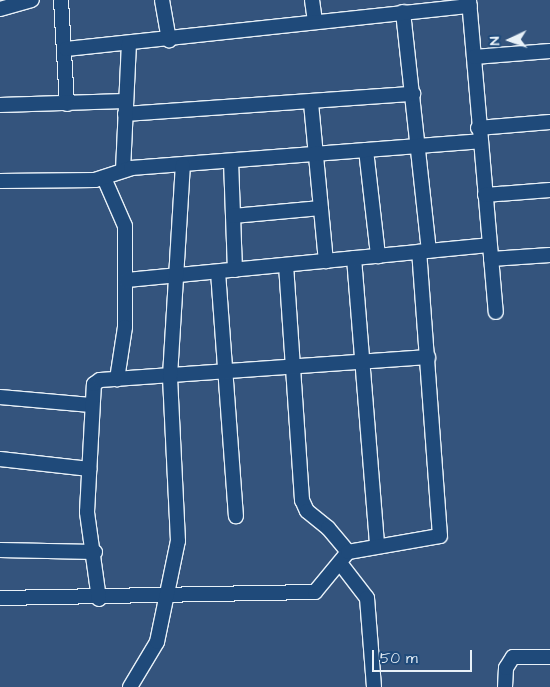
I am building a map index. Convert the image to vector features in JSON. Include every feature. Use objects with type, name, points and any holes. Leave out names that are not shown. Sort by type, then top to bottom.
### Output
[{"type":"street","points":[[0,9],[32,0]]},
{"type":"street","points":[[61,0],[66,49],[67,104]]},
{"type":"street","points":[[162,0],[169,40]]},
{"type":"street","points":[[312,0],[316,22]]},
{"type":"street","points":[[66,49],[169,40],[470,3],[479,134],[496,312]]},
{"type":"street","points":[[0,598],[165,598],[315,592],[344,558],[377,546],[432,540],[443,528],[428,357],[419,146],[403,12]]},
{"type":"street","points":[[123,170],[129,44]]},
{"type":"street","points":[[474,57],[550,50]]},
{"type":"street","points":[[0,105],[67,104],[125,108],[311,103],[413,94]]},
{"type":"street","points":[[311,103],[326,261]]},
{"type":"street","points":[[0,181],[104,178],[123,170],[419,146],[550,122]]},
{"type":"street","points":[[366,150],[378,256]]},
{"type":"street","points":[[231,161],[235,270]]},
{"type":"street","points":[[130,687],[151,657],[178,541],[170,376],[174,276],[183,165]]},
{"type":"street","points":[[104,178],[125,226],[126,280],[117,379]]},
{"type":"street","points":[[485,195],[550,190]]},
{"type":"street","points":[[233,216],[320,208]]},
{"type":"street","points":[[126,280],[424,252],[490,252],[550,255]]},
{"type":"street","points":[[354,258],[360,362],[377,546]]},
{"type":"street","points":[[286,265],[302,500],[307,511],[339,538],[344,558],[367,598],[374,687]]},
{"type":"street","points":[[218,272],[227,372],[236,516]]},
{"type":"street","points":[[99,599],[95,552],[87,512],[91,405],[94,384],[117,379],[428,357]]},
{"type":"street","points":[[0,397],[91,405]]},
{"type":"street","points":[[0,459],[89,469]]},
{"type":"street","points":[[0,550],[95,552]]},
{"type":"street","points":[[506,687],[506,668],[513,657],[550,657]]}]
